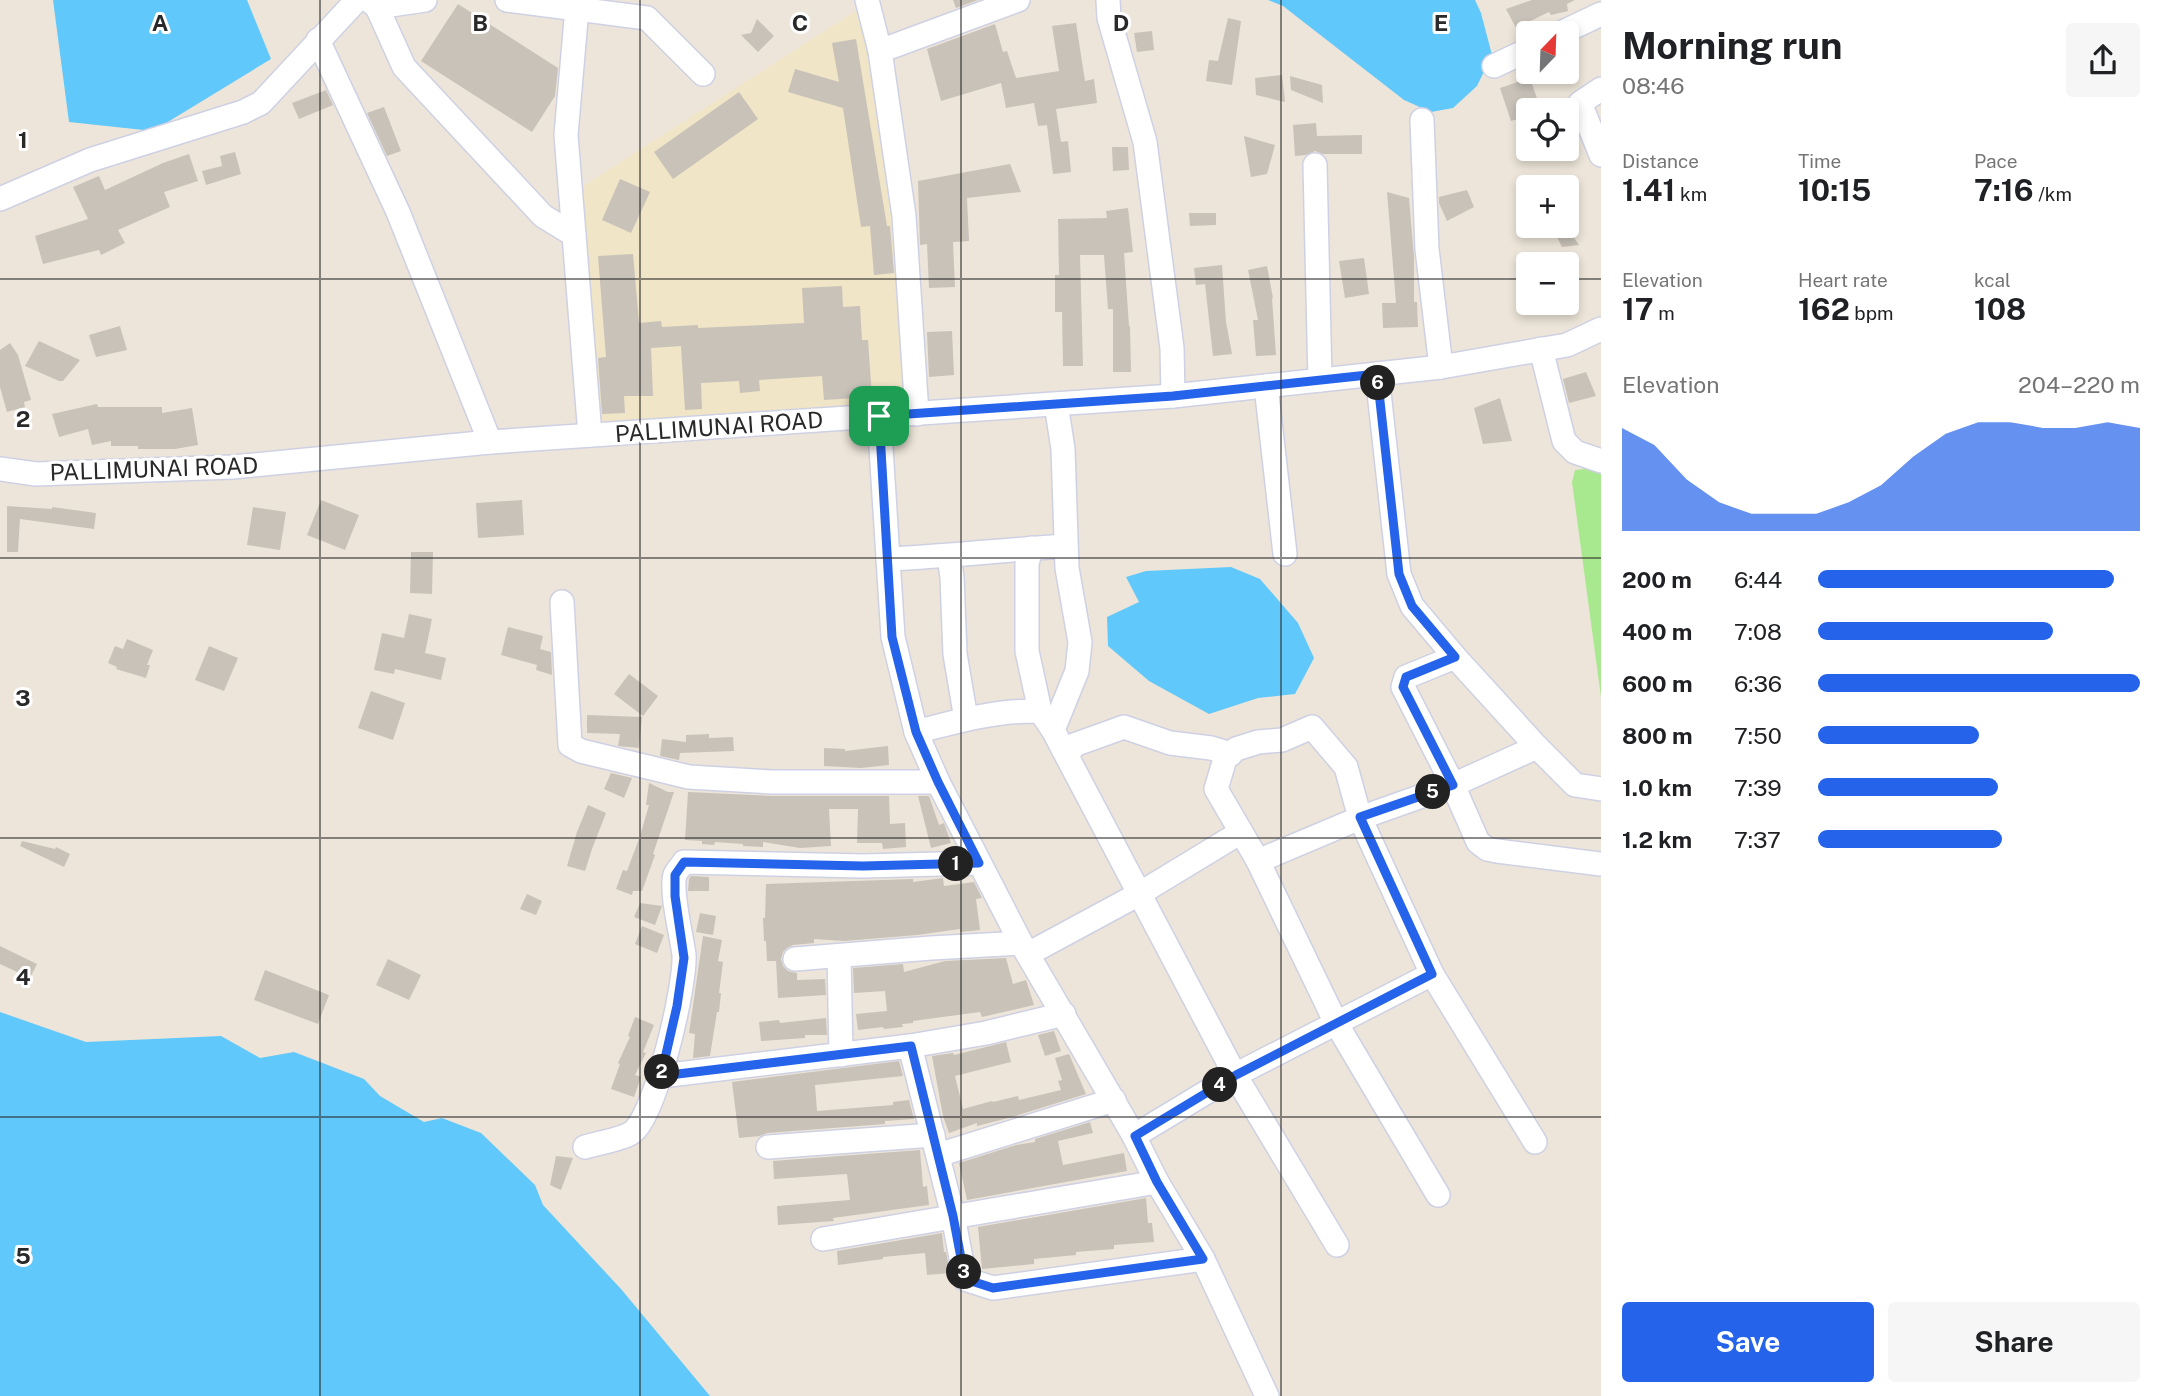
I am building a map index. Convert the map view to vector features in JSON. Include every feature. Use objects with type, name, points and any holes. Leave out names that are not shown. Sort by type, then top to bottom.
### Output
[{"type":"street","points":[[2,190],[243,112],[261,103],[318,40],[367,2],[425,0]]},
{"type":"street","points":[[507,0],[647,18],[703,74]]},
{"type":"street","points":[[867,0],[880,51],[904,216],[917,414]]},
{"type":"street","points":[[880,51],[1018,0]]},
{"type":"street","points":[[1108,0],[1109,18],[1145,142],[1172,348],[1173,396]]},
{"type":"street","points":[[367,2],[404,67],[542,216],[573,236]]},
{"type":"street","points":[[577,8],[566,135],[590,435]]},
{"type":"street","points":[[1579,24],[1601,14]]},
{"type":"street","points":[[318,40],[398,212],[490,442]]},
{"type":"street","points":[[1494,66],[1516,56]]},
{"type":"street","points":[[1601,89],[1580,103],[1601,155]]},
{"type":"street","points":[[1422,120],[1427,249],[1441,367]]},
{"type":"street","points":[[1315,165],[1320,380]]},
{"type":"street","name":"PALLIMUNAI ROAD","points":[[0,469],[36,474],[233,467],[490,442],[1173,396],[1441,367],[1567,345],[1601,330]]},
{"type":"street","points":[[1541,349],[1564,441],[1576,452],[1601,461]]},
{"type":"street","points":[[1377,374],[1399,574],[1412,606],[1455,657],[1575,785],[1601,789]]},
{"type":"street","points":[[1266,386],[1285,554]]},
{"type":"street","points":[[1053,730],[1077,671],[1080,642],[1066,557],[1063,449],[1056,404]]},
{"type":"street","points":[[879,416],[892,637],[916,732],[938,782],[1025,949],[1135,1136],[1157,1182],[1203,1259],[1267,1396]]},
{"type":"street","points":[[888,559],[1031,548],[1066,557]]},
{"type":"street","points":[[1031,548],[1027,564],[1027,651],[1040,711],[1053,730],[1236,1075],[1336,1245]]},
{"type":"street","points":[[949,556],[955,654],[966,719]]},
{"type":"street","points":[[562,602],[570,745],[581,751],[689,777],[772,782],[938,782]]},
{"type":"street","points":[[1455,657],[1406,677],[1403,684],[1478,842],[1487,849],[1601,864]]},
{"type":"street","points":[[916,732],[1016,710],[1040,711]]},
{"type":"street","points":[[1067,756],[1074,745],[1124,727],[1170,743],[1211,748],[1242,748],[1282,740],[1305,730],[1346,767],[1360,817],[1432,974],[1535,1142]]},
{"type":"street","points":[[1258,861],[1360,817],[1453,785],[1537,747]]},
{"type":"street","points":[[1242,748],[1225,759],[1216,789],[1258,861],[1336,1023],[1438,1195]]},
{"type":"street","points":[[796,959],[1025,949],[1139,894],[1241,832]]},
{"type":"street","points":[[585,1146],[633,1133],[648,1112],[661,1076],[677,1006],[684,958],[675,896],[675,875],[684,862],[863,866],[979,863]]},
{"type":"street","points":[[839,956],[841,1055]]},
{"type":"street","points":[[1135,1136],[1236,1075],[1432,974]]},
{"type":"street","points":[[661,1076],[911,1046],[986,1033],[1063,1014]]},
{"type":"street","points":[[911,1046],[953,1216],[965,1279],[993,1288],[1203,1259]]},
{"type":"street","points":[[768,1147],[935,1145],[1114,1100]]},
{"type":"street","points":[[823,1239],[1157,1182]]},
{"type":"shaded area","points":[[868,3],[917,414],[590,435],[571,194]]},
{"type":"green space","points":[[1601,467],[1601,697],[1572,482],[1575,470]]},
{"type":"water","points":[[53,0],[247,0],[271,59],[153,131],[69,122]]},
{"type":"water","points":[[1268,0],[1475,0],[1492,55],[1477,86],[1453,108],[1431,112],[1404,100],[1283,6]]},
{"type":"water","points":[[1231,567],[1260,579],[1298,623],[1314,658],[1295,694],[1258,698],[1209,714],[1149,681],[1108,646],[1107,617],[1139,602],[1126,577],[1146,571]]},
{"type":"water","points":[[0,1012],[86,1042],[221,1036],[260,1058],[294,1052],[364,1079],[380,1096],[424,1122],[442,1118],[481,1133],[535,1185],[543,1205],[621,1289],[710,1396],[0,1396]]},
{"type":"building","points":[[953,0],[978,0],[956,8]]},
{"type":"building","points":[[1532,0],[1575,0],[1567,4],[1568,11],[1551,15],[1549,12],[1530,21],[1516,21],[1516,28],[1506,9]]},
{"type":"building","points":[[458,4],[558,68],[555,96],[532,132],[421,61]]},
{"type":"building","points":[[1228,18],[1241,21],[1232,85],[1206,81],[1209,60],[1218,61]]},
{"type":"building","points":[[757,19],[774,36],[758,52],[741,35],[751,33]]},
{"type":"building","points":[[1076,23],[1085,81],[1094,79],[1097,103],[1056,109],[1061,142],[1068,141],[1071,172],[1053,174],[1047,125],[1038,126],[1034,103],[1006,108],[1001,83],[941,101],[927,49],[995,24],[1003,52],[1007,51],[1016,78],[1059,71],[1052,26]]},
{"type":"building","points":[[1152,31],[1154,50],[1137,52],[1134,33]]},
{"type":"building","points":[[856,39],[887,226],[890,226],[894,273],[874,275],[870,226],[861,227],[843,108],[788,92],[795,69],[839,82],[832,43]]},
{"type":"building","points":[[1282,75],[1285,102],[1256,95],[1255,78]]},
{"type":"building","points":[[1290,76],[1322,85],[1323,103],[1291,90]]},
{"type":"building","points":[[1516,83],[1532,84],[1537,98],[1516,98],[1516,120],[1511,121],[1500,88]]},
{"type":"building","points":[[326,90],[333,105],[299,119],[292,103]]},
{"type":"building","points":[[739,92],[758,119],[673,179],[654,152]]},
{"type":"building","points":[[384,107],[401,151],[387,156],[367,113]]},
{"type":"building","points":[[1316,123],[1317,136],[1362,135],[1362,154],[1323,154],[1315,151],[1295,156],[1293,125]]},
{"type":"building","points":[[1244,136],[1275,145],[1267,174],[1251,177]]},
{"type":"building","points":[[1112,147],[1128,147],[1129,170],[1113,171]]},
{"type":"building","points":[[235,152],[241,174],[206,185],[202,171],[222,166],[220,156]]},
{"type":"building","points":[[189,154],[198,181],[164,192],[170,207],[118,230],[125,243],[101,255],[99,250],[43,264],[35,236],[88,219],[73,187],[99,176],[105,190]]},
{"type":"building","points":[[1010,164],[1021,192],[967,198],[969,241],[953,242],[955,287],[929,288],[927,244],[920,245],[918,181]]},
{"type":"building","points":[[620,179],[650,192],[631,233],[602,220]]},
{"type":"building","points":[[1467,190],[1474,207],[1447,221],[1439,197]]},
{"type":"building","points":[[1387,192],[1409,198],[1414,257],[1414,302],[1417,302],[1418,327],[1383,328],[1382,303],[1396,303]]},
{"type":"building","points":[[1128,208],[1133,252],[1124,253],[1131,372],[1113,372],[1113,309],[1108,309],[1104,255],[1080,255],[1083,366],[1063,366],[1062,312],[1055,312],[1055,275],[1059,275],[1058,219],[1107,218],[1106,211]]},
{"type":"building","points":[[1189,213],[1216,213],[1216,225],[1190,226]]},
{"type":"building","points":[[1558,238],[1574,238],[1579,245],[1562,247]]},
{"type":"building","points":[[633,254],[639,323],[661,321],[662,327],[804,323],[802,288],[842,286],[843,307],[860,306],[862,340],[868,340],[872,397],[824,400],[822,376],[759,380],[760,391],[740,393],[739,381],[701,383],[702,409],[685,410],[681,346],[651,348],[653,396],[624,396],[625,413],[602,414],[598,358],[606,357],[598,256]]},
{"type":"building","points":[[1364,258],[1369,294],[1345,298],[1339,261]]},
{"type":"building","points":[[1222,265],[1226,322],[1232,354],[1213,356],[1205,284],[1196,285],[1194,268]]},
{"type":"building","points":[[1267,266],[1273,298],[1276,355],[1256,356],[1253,320],[1258,320],[1248,270]]},
{"type":"building","points":[[120,326],[127,350],[96,357],[89,335]]},
{"type":"building","points":[[952,331],[954,375],[929,377],[927,332]]},
{"type":"building","points":[[39,341],[80,360],[63,381],[25,366]]},
{"type":"building","points":[[10,343],[18,355],[31,400],[24,402],[25,407],[7,412],[0,387],[0,350]]},
{"type":"building","points":[[1586,372],[1596,396],[1569,403],[1563,379]]},
{"type":"building","points":[[1500,398],[1512,441],[1483,444],[1474,408]]},
{"type":"building","points":[[97,404],[98,407],[162,407],[162,413],[192,408],[198,445],[175,449],[138,449],[138,446],[111,446],[111,441],[92,445],[88,429],[59,437],[52,414]]},
{"type":"building","points":[[321,500],[359,515],[345,550],[307,535]]},
{"type":"building","points":[[522,500],[524,535],[478,538],[476,503]]},
{"type":"building","points":[[7,506],[52,507],[96,513],[94,529],[20,519],[18,552],[7,552]]},
{"type":"building","points":[[253,507],[286,512],[280,550],[247,545]]},
{"type":"building","points":[[411,552],[433,552],[432,594],[410,593]]},
{"type":"building","points":[[409,614],[432,619],[425,653],[446,658],[441,680],[395,669],[394,674],[374,670],[382,633],[404,638]]},
{"type":"building","points":[[508,627],[543,636],[540,649],[551,652],[552,675],[536,670],[537,665],[501,655]]},
{"type":"building","points":[[127,639],[153,650],[147,665],[150,665],[146,678],[116,669],[117,667],[108,663],[115,646],[123,649]]},
{"type":"building","points":[[209,646],[238,658],[224,691],[195,680]]},
{"type":"building","points":[[629,674],[658,696],[643,716],[614,694]]},
{"type":"building","points":[[371,691],[405,703],[393,740],[358,728]]},
{"type":"building","points":[[587,715],[642,717],[639,748],[618,746],[620,734],[587,733]]},
{"type":"building","points":[[709,734],[709,738],[733,737],[734,751],[680,753],[679,760],[660,756],[662,739],[686,742],[686,735]]},
{"type":"building","points":[[888,746],[889,765],[861,768],[824,766],[824,748],[845,751]]},
{"type":"building","points":[[611,773],[632,778],[624,798],[604,789]]},
{"type":"building","points":[[649,783],[674,792],[642,891],[633,891],[632,895],[616,889],[623,870],[627,871],[640,836],[649,805],[646,805]]},
{"type":"building","points":[[688,792],[772,796],[889,796],[890,824],[905,823],[906,847],[883,849],[882,843],[857,843],[858,809],[829,809],[831,846],[800,848],[763,842],[763,847],[715,842],[714,845],[685,840]]},
{"type":"building","points":[[918,796],[929,796],[939,825],[944,823],[951,843],[931,848]]},
{"type":"building","points":[[588,805],[606,813],[585,871],[567,866]]},
{"type":"building","points":[[22,841],[55,849],[56,847],[70,854],[64,867],[20,846]]},
{"type":"building","points":[[691,876],[709,877],[709,891],[688,891]]},
{"type":"building","points":[[943,878],[944,886],[974,882],[982,898],[976,899],[980,930],[960,932],[960,929],[844,941],[814,939],[814,943],[793,945],[783,952],[783,966],[788,971],[797,973],[797,980],[825,979],[826,995],[778,998],[776,961],[767,961],[764,941],[766,884],[913,879],[913,882]]},
{"type":"building","points":[[527,894],[542,901],[536,915],[520,909]]},
{"type":"building","points":[[640,903],[662,906],[655,925],[634,917]]},
{"type":"building","points":[[700,913],[716,916],[713,935],[696,932]]},
{"type":"building","points":[[642,926],[664,935],[657,953],[635,944]]},
{"type":"building","points":[[703,936],[722,940],[718,961],[723,962],[721,993],[710,1056],[693,1058],[695,1034],[689,1033]]},
{"type":"building","points":[[0,946],[37,964],[30,978],[0,964]]},
{"type":"building","points":[[1006,958],[1013,984],[1026,980],[1034,1005],[982,1017],[980,1012],[913,1021],[902,1024],[903,1027],[858,1030],[856,1014],[887,1011],[885,991],[854,993],[853,968],[903,964],[904,972],[945,961]]},
{"type":"building","points":[[388,959],[421,975],[409,1000],[376,985]]},
{"type":"building","points":[[265,970],[329,995],[318,1024],[254,1000]]},
{"type":"building","points":[[635,1017],[654,1025],[643,1052],[646,1053],[635,1075],[641,1077],[634,1097],[611,1089]]},
{"type":"building","points":[[826,1018],[827,1035],[761,1041],[759,1022],[779,1020],[780,1023]]},
{"type":"building","points":[[1054,1031],[1061,1051],[1045,1056],[1038,1035]]},
{"type":"building","points":[[1006,1042],[1011,1062],[955,1076],[963,1109],[992,1101],[1018,1096],[1019,1100],[1061,1090],[1058,1081],[1062,1080],[1055,1058],[1069,1054],[1086,1094],[949,1133],[943,1116],[932,1056],[954,1055]]},
{"type":"building","points":[[899,1061],[903,1076],[815,1085],[817,1111],[893,1105],[893,1102],[909,1100],[914,1119],[739,1138],[732,1082]]},
{"type":"building","points":[[1090,1122],[1093,1133],[1058,1141],[1063,1165],[1124,1153],[1127,1171],[967,1200],[959,1163],[1016,1145],[1035,1142],[1035,1139]]},
{"type":"building","points":[[920,1150],[923,1187],[927,1186],[929,1205],[833,1218],[834,1221],[778,1225],[777,1206],[850,1200],[847,1174],[774,1179],[773,1161]]},
{"type":"building","points":[[556,1156],[573,1158],[561,1190],[550,1185]]},
{"type":"building","points":[[1146,1198],[1148,1223],[1152,1223],[1154,1242],[1114,1245],[1114,1249],[1034,1259],[1034,1264],[982,1269],[978,1227]]},
{"type":"building","points":[[942,1233],[950,1273],[927,1275],[925,1253],[838,1265],[837,1251]]},
{"type":"route","points":[[1377,374],[1399,574],[1412,606],[1455,657],[1406,677],[1403,687],[1453,785],[1360,817],[1432,974],[1236,1075],[1135,1136],[1157,1182],[1203,1259],[993,1288],[965,1279],[953,1216],[911,1046],[661,1076],[677,1006],[684,958],[675,896],[675,875],[684,862],[863,866],[979,863],[916,732],[892,637],[879,416],[1173,396],[1377,374]]}]
